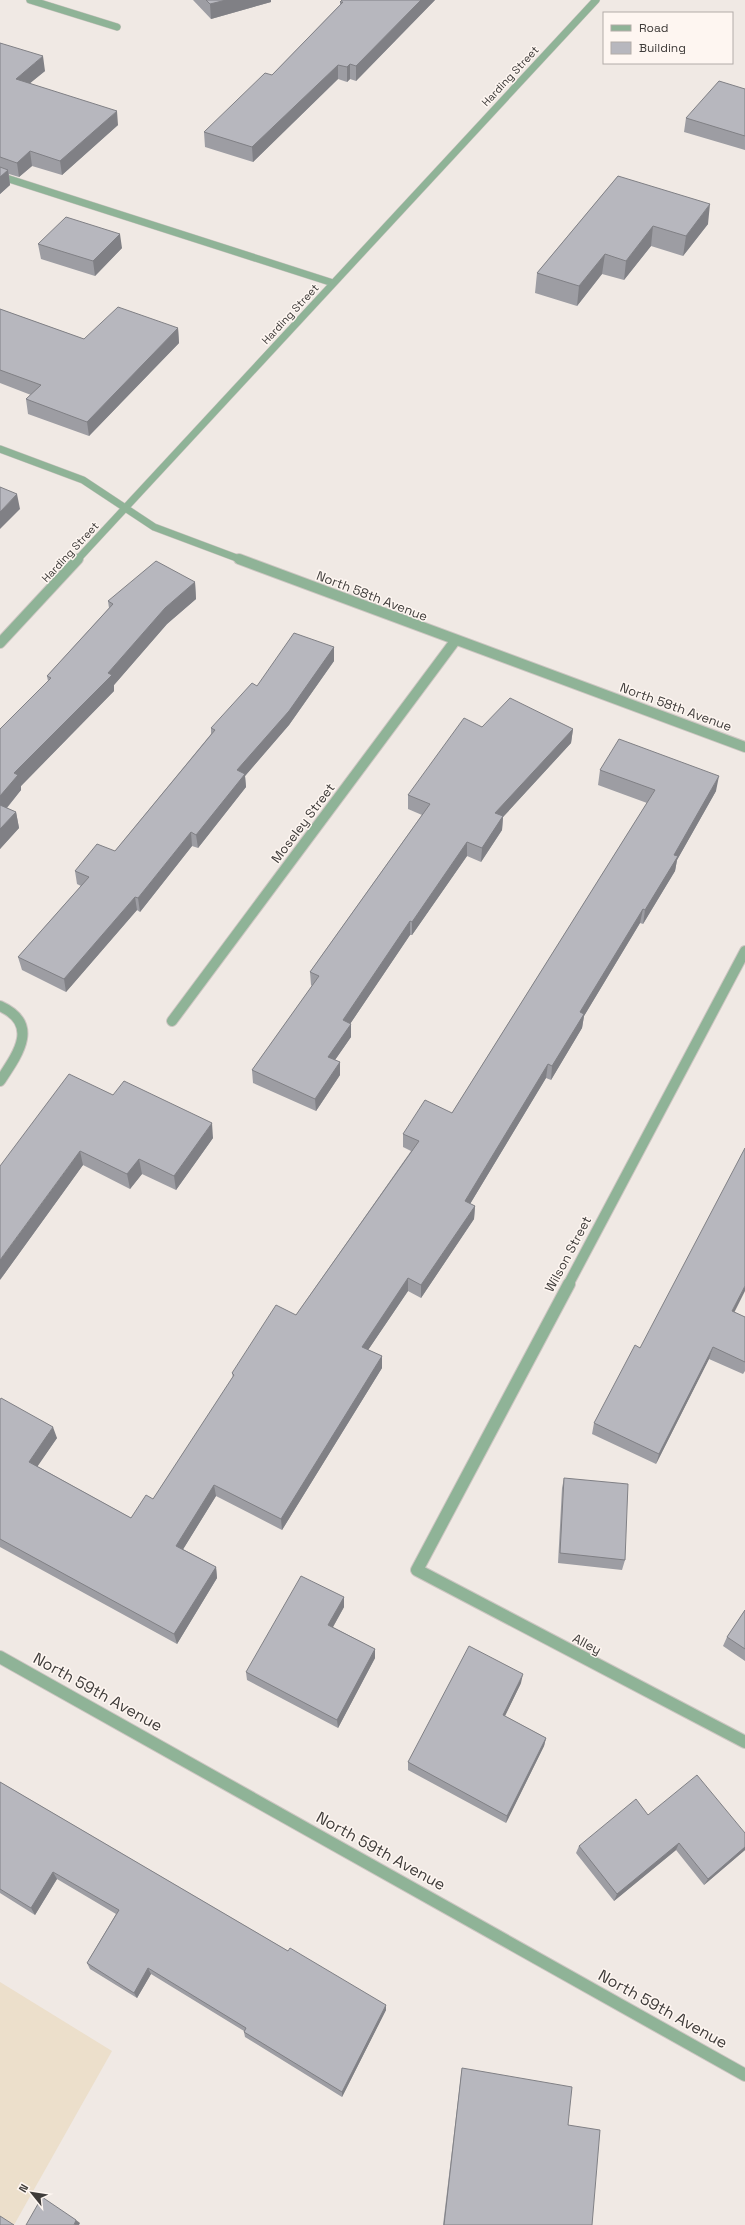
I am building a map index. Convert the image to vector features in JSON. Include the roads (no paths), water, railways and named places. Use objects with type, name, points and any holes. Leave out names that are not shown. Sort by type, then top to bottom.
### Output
[{"type":"street","points":[[30,0],[117,27]]},
{"type":"street","name":"Harding Street","points":[[0,643],[596,0]]},
{"type":"street","points":[[0,176],[333,283]]},
{"type":"street","name":"North 58th Avenue","points":[[0,449],[83,480],[126,507],[154,528],[455,641],[745,746]]},
{"type":"street","name":"Moseley Street","points":[[172,1021],[455,641]]},
{"type":"street","name":"Wilson Street","points":[[417,1570],[745,951]]},
{"type":"street","points":[[0,1006],[15,1014],[23,1030],[19,1054],[0,1081]]},
{"type":"street","name":"Alley","points":[[417,1570],[745,1742]]},
{"type":"street","name":"North 59th Avenue","points":[[0,1657],[745,2075]]}]
